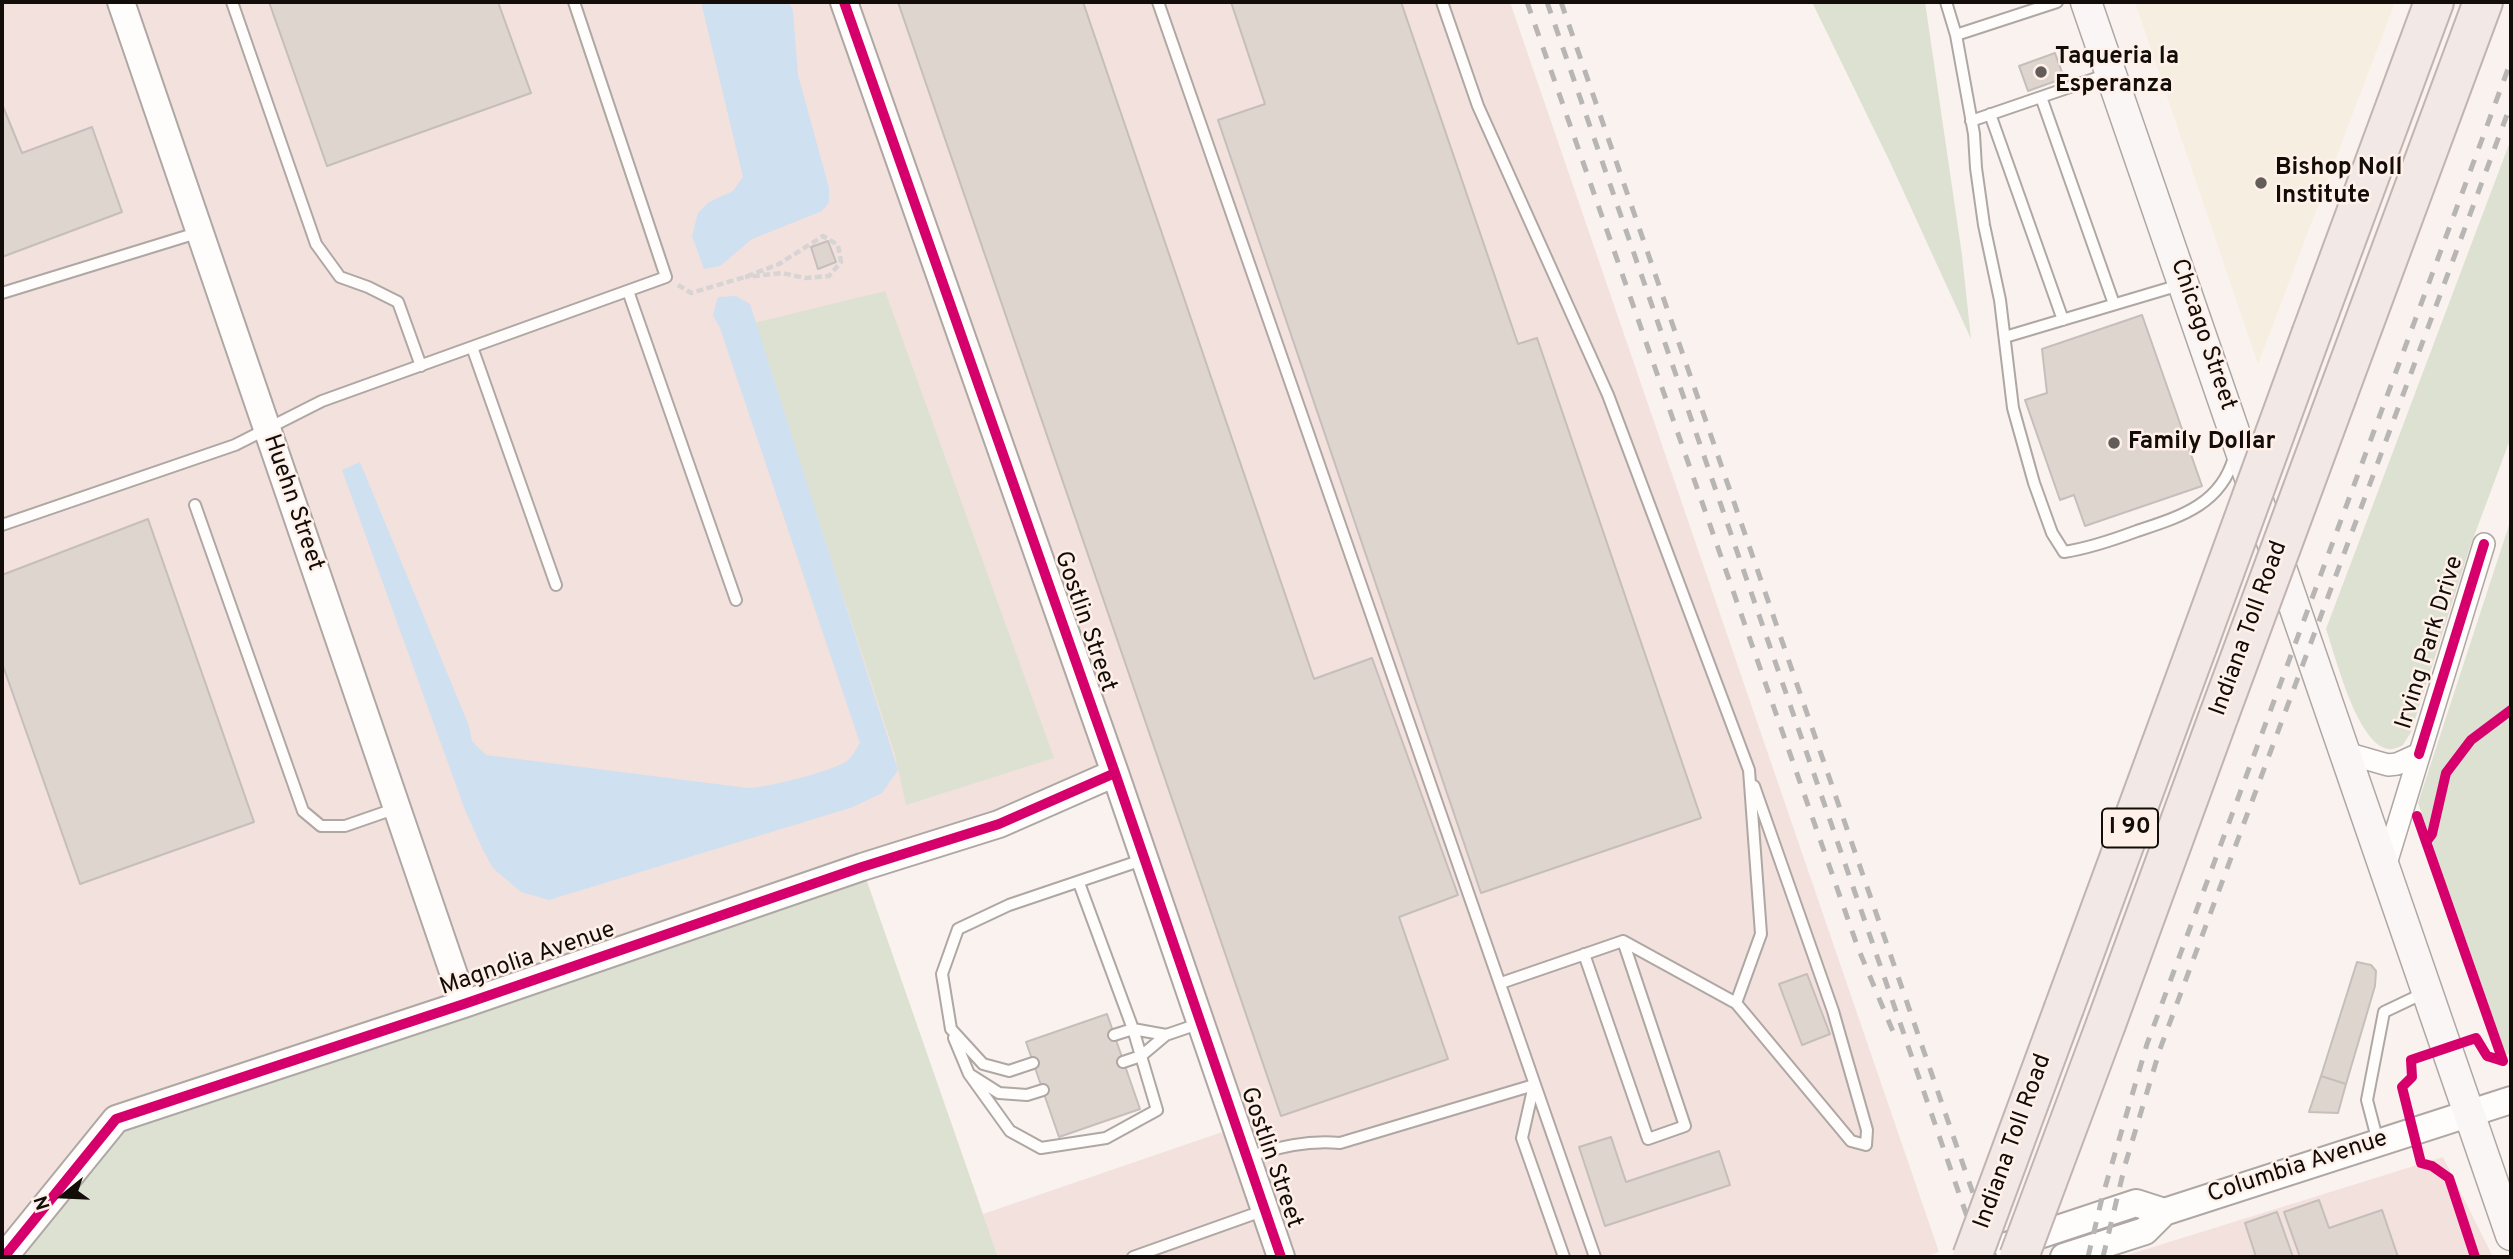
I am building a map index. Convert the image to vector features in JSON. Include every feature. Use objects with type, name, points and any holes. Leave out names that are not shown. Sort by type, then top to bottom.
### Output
[{"type":"highway","name":"Indiana Toll Road","points":[[1973,1257],[2434,2]]},
{"type":"highway","name":"Indiana Toll Road","points":[[2019,1257],[2483,2]]},
{"type":"main road","name":"Chicago Street","points":[[2087,2],[2470,1113]]},
{"type":"main road","points":[[2470,1113],[2511,1235]]},
{"type":"street","name":"Huehn Street","points":[[121,2],[464,1004]]},
{"type":"street","name":"Gostlin Street","points":[[844,2],[1145,859],[1281,1257]]},
{"type":"street","name":"Irving Park Drive","points":[[2385,867],[2484,544]]},
{"type":"street","name":"Irving Park Drive","points":[[2346,753],[2388,765],[2419,754]]},
{"type":"street","name":"Magnolia Avenue","points":[[4,1256],[116,1119],[464,1004],[862,867],[999,824],[1115,773]]},
{"type":"street","name":"Columbia Avenue","points":[[2064,1257],[2145,1231],[2164,1212],[2511,1100]]},
{"type":"street","points":[[1973,1257],[2136,1203],[2164,1212]]},
{"type":"lane","points":[[232,2],[316,244],[340,277],[398,302],[421,366]]},
{"type":"lane","points":[[2,525],[235,444],[322,401],[666,277],[574,2]]},
{"type":"lane","points":[[1158,2],[1595,1257]]},
{"type":"lane","points":[[1442,2],[1478,106],[1608,395],[1749,770],[1833,1011],[1867,1130],[1866,1145],[1851,1141],[1736,1003],[1623,942],[1501,983]]},
{"type":"lane","points":[[1947,2],[1956,35],[1971,121],[1984,225],[2000,300],[2016,420],[2052,533],[2064,552],[2086,548],[2188,513],[2209,499],[2229,474],[2238,440]]},
{"type":"lane","points":[[1956,35],[2057,2]]},
{"type":"lane","points":[[1971,121],[2111,73]]},
{"type":"lane","points":[[2041,97],[2115,304]]},
{"type":"lane","points":[[1990,114],[2063,320]]},
{"type":"lane","points":[[2,293],[201,231]]},
{"type":"lane","points":[[2005,337],[2184,283]]},
{"type":"lane","points":[[628,291],[736,600]]},
{"type":"lane","points":[[472,347],[556,585]]},
{"type":"lane","points":[[195,505],[303,811],[321,826],[345,826],[397,808]]},
{"type":"lane","points":[[1736,1003],[1761,934],[1749,770]]},
{"type":"lane","points":[[1079,883],[1133,1029],[1157,1110],[1106,1138],[1041,1148],[1010,1131],[969,1074],[951,1029],[942,974],[958,929],[1009,905],[1145,859]]},
{"type":"lane","points":[[1584,954],[1648,1139],[1685,1126],[1623,942]]},
{"type":"lane","points":[[2378,1142],[2367,1100],[2384,1012],[2428,991]]},
{"type":"lane","points":[[1124,1062],[1141,1056],[1166,1035],[1201,1023]]},
{"type":"lane","points":[[951,1029],[983,1064],[1009,1071],[1033,1063]]},
{"type":"lane","points":[[1114,1035],[1133,1029],[1166,1035]]},
{"type":"lane","points":[[969,1074],[999,1093],[1027,1095],[1042,1090]]},
{"type":"lane","points":[[1247,1157],[1286,1145],[1320,1141],[1340,1143],[1534,1085]]},
{"type":"lane","points":[[1534,1085],[1522,1138],[1564,1257]]},
{"type":"lane","points":[[1133,1257],[1265,1210]]},
{"type":"lane","points":[[1172,1244],[1176,1257]]},
{"type":"path","points":[[666,277],[691,293],[779,264],[822,236],[838,244],[841,262],[829,276],[806,278],[782,273],[745,277]]},
{"type":"shaded area","points":[[2,2],[1510,2],[1939,1252],[1924,1257],[998,1257],[983,1214],[1237,1127],[1115,774],[862,867],[2,1247]]},
{"type":"shaded area","points":[[1812,2],[1925,2],[1962,255],[1971,339],[1890,162]]},
{"type":"shaded area","name":"Bishop Noll Institute","points":[[2135,2],[2395,2],[2258,364]]},
{"type":"shaded area","points":[[2511,139],[2511,437],[2470,547],[2411,732],[2403,745],[2388,749],[2366,732],[2357,716],[2326,629]]},
{"type":"shaded area","points":[[885,291],[1054,758],[906,805],[895,755],[754,323]]},
{"type":"shaded area","points":[[2511,519],[2511,1053],[2506,1055],[2418,803]]},
{"type":"shaded area","points":[[862,867],[998,1257],[4,1257],[116,1119]]},
{"type":"shaded area","points":[[2443,1157],[2493,1257],[2121,1257]]},
{"type":"water","points":[[701,2],[789,2],[793,11],[798,75],[829,188],[829,202],[822,211],[752,239],[720,266],[704,269],[692,236],[698,213],[709,202],[733,191],[743,177]]},
{"type":"water","points":[[736,296],[750,304],[898,770],[882,793],[853,807],[549,900],[521,892],[493,868],[465,810],[342,470],[360,462],[469,726],[472,741],[486,755],[748,788],[799,778],[839,765],[849,759],[860,743],[720,328],[713,315],[718,297]]},
{"type":"building","points":[[269,2],[498,2],[531,93],[327,166]]},
{"type":"building","points":[[898,2],[1083,2],[1314,679],[1372,658],[1458,895],[1399,917],[1448,1059],[1281,1116]]},
{"type":"building","points":[[1231,2],[1401,2],[1518,344],[1537,338],[1701,818],[1481,893],[1218,120],[1265,104]]},
{"type":"building","name":"Taqueria la Esperanza","points":[[2055,53],[2064,78],[2028,91],[2019,66]]},
{"type":"building","points":[[2,104],[22,153],[92,127],[122,212],[2,257]]},
{"type":"building","points":[[828,241],[836,262],[818,269],[811,247]]},
{"type":"building","name":"Family Dollar","points":[[2142,315],[2202,486],[2085,526],[2074,495],[2060,500],[2025,400],[2047,393],[2042,349]]},
{"type":"building","points":[[148,519],[254,822],[80,884],[2,663],[2,575]]},
{"type":"building","points":[[2357,962],[2371,965],[2376,971],[2375,986],[2346,1084],[2321,1076]]},
{"type":"building","points":[[1807,974],[1830,1034],[1802,1045],[1779,984]]},
{"type":"building","points":[[1107,1014],[1140,1109],[1059,1137],[1026,1042]]},
{"type":"building","points":[[2321,1076],[2346,1084],[2338,1113],[2309,1112]]},
{"type":"building","points":[[1611,1137],[1626,1182],[1719,1151],[1730,1185],[1605,1226],[1579,1147]]},
{"type":"building","points":[[2319,1200],[2329,1228],[2382,1210],[2398,1257],[2300,1257],[2284,1212]]},
{"type":"building","points":[[2277,1212],[2293,1257],[2256,1257],[2245,1223]]},
{"type":"railway","points":[[1527,2],[1858,948],[1894,1034]]},
{"type":"railway","points":[[1547,2],[1981,1257]]},
{"type":"railway","points":[[1561,2],[1995,1257]]},
{"type":"railway","points":[[2088,1257],[2102,1198],[2147,1044],[2511,61]]},
{"type":"railway","points":[[2103,1257],[2125,1165],[2160,1049],[2511,104]]},
{"type":"cycle path","points":[[844,2],[1115,773],[1281,1257]]},
{"type":"cycle path","points":[[2419,754],[2484,544]]},
{"type":"cycle path","points":[[2426,842],[2432,834],[2446,773],[2471,740],[2511,710]]},
{"type":"cycle path","points":[[4,1257],[116,1119],[464,1004],[862,867],[999,824],[1115,773]]},
{"type":"cycle path","points":[[2417,816],[2503,1061]]},
{"type":"cycle path","points":[[2475,1257],[2449,1178],[2432,1166],[2421,1163],[2402,1087],[2412,1077],[2411,1060],[2476,1038],[2487,1056],[2503,1061]]},
{"type":"place","name":"Taqueria la Esperanza","points":[[2041,72]]},
{"type":"place","name":"Bishop Noll Institute","points":[[2261,183]]},
{"type":"place","name":"Family Dollar","points":[[2114,443]]}]
